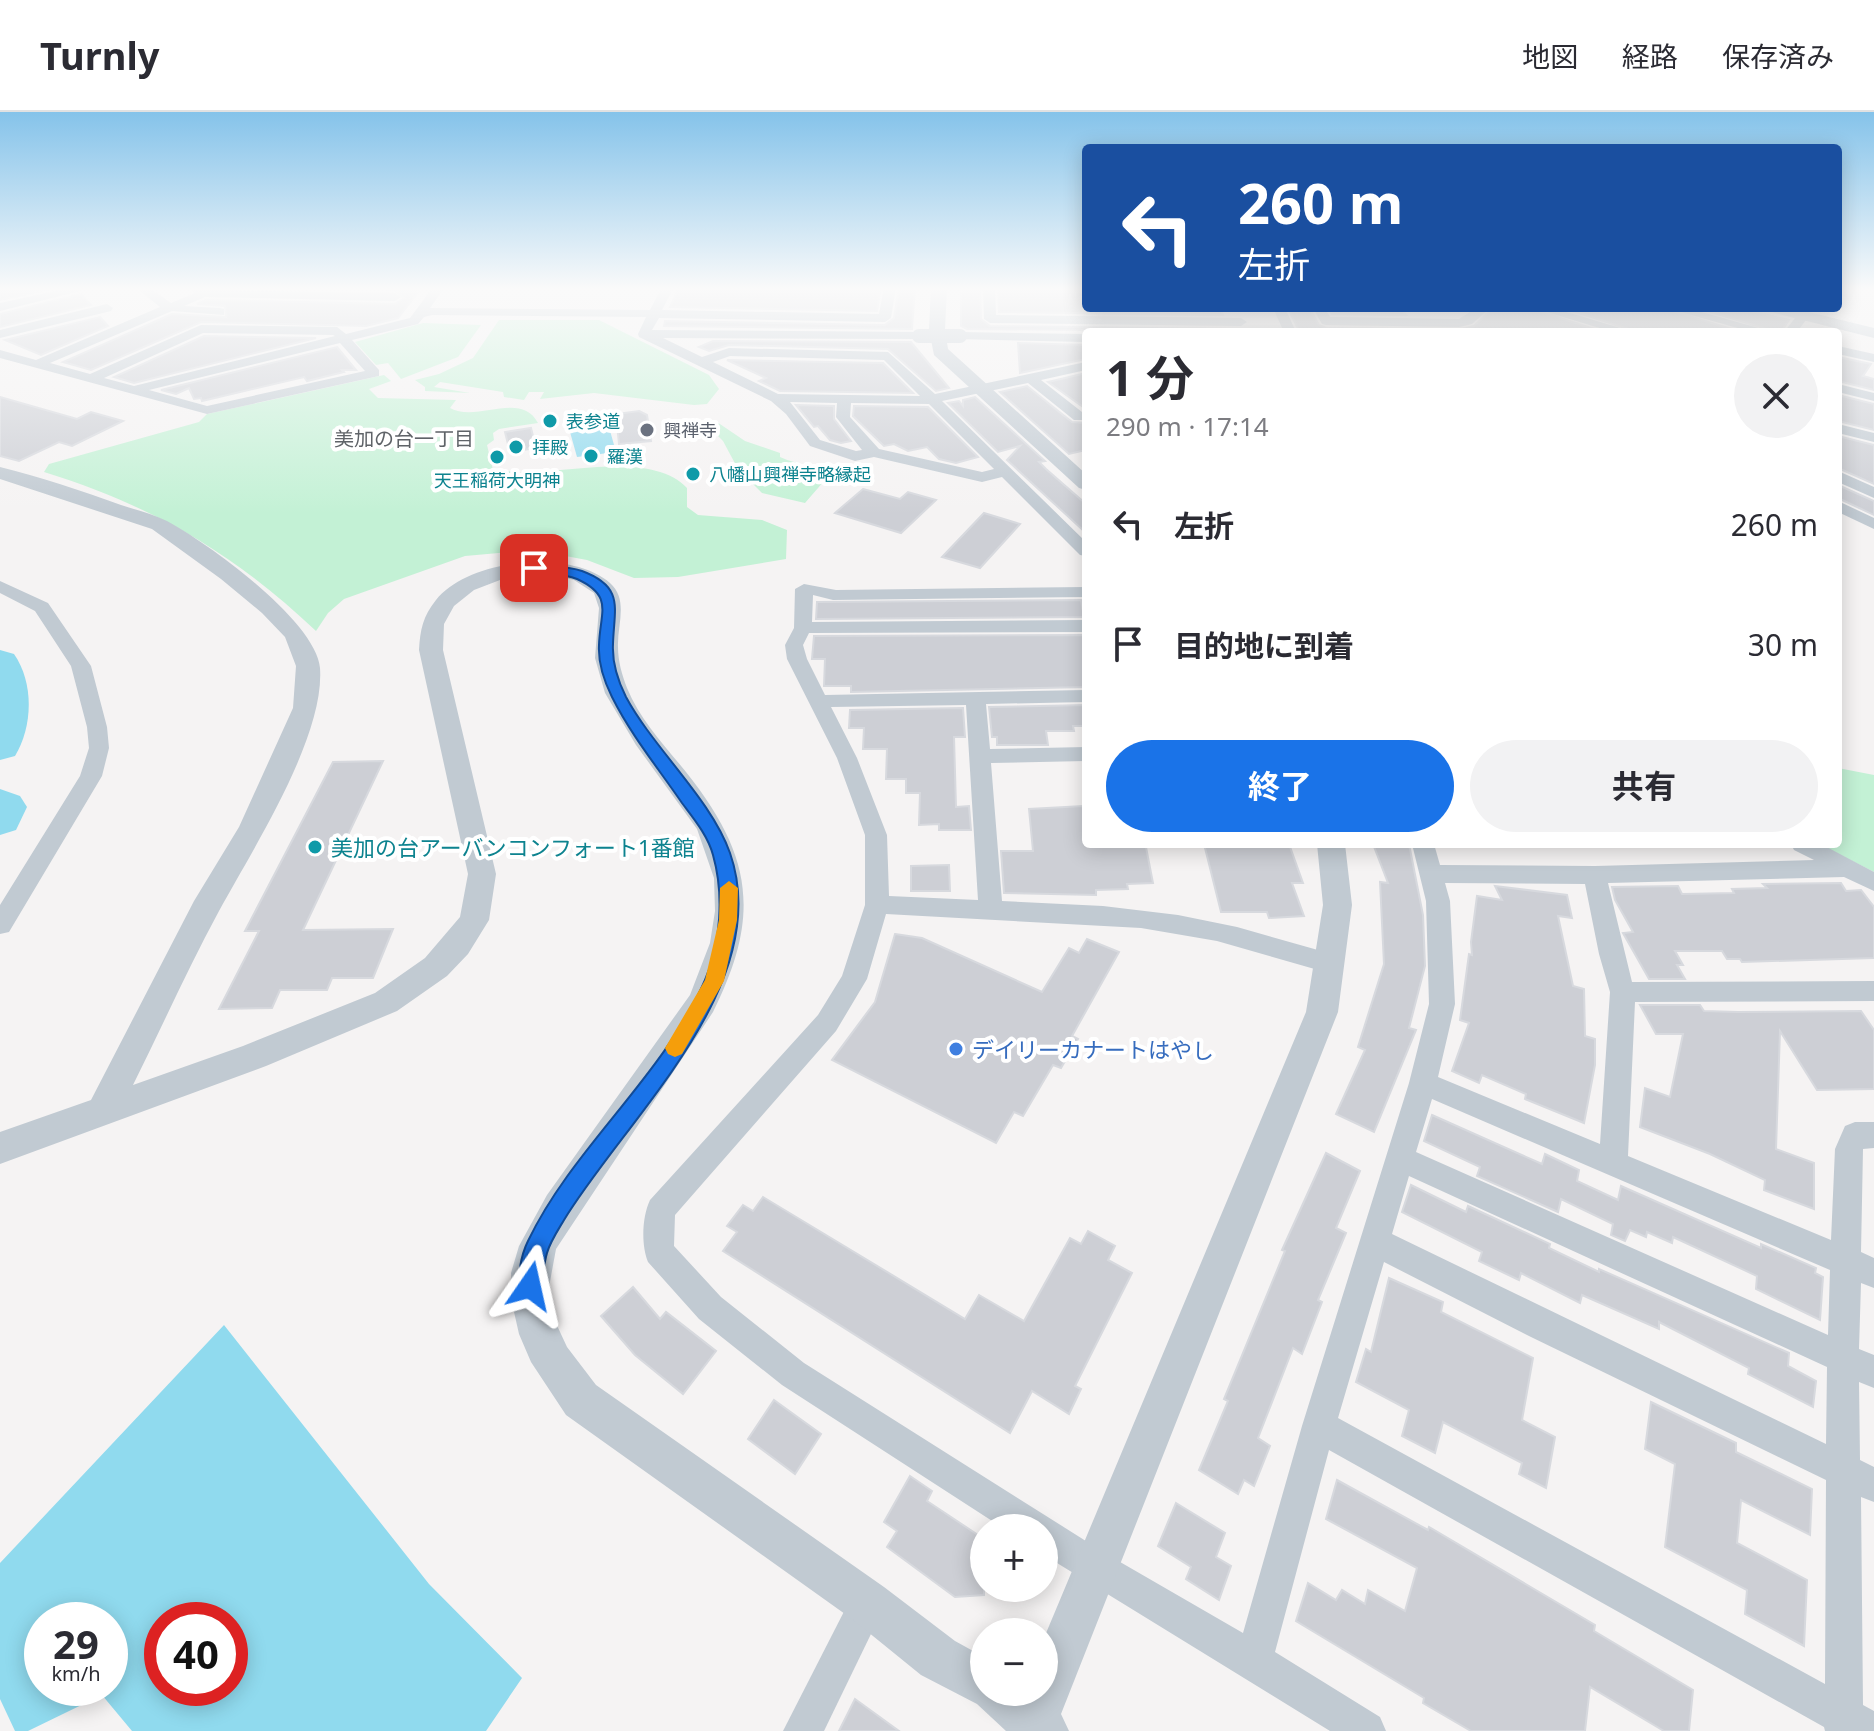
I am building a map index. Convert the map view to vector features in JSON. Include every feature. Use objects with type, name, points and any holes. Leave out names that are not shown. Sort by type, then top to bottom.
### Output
[{"type":"street","points":[[32,363],[207,410],[374,373],[365,363]]},
{"type":"street","points":[[93,378],[127,363]]},
{"type":"street","points":[[135,389],[246,363]]},
{"type":"street","points":[[702,363],[776,398],[791,411],[815,443],[855,456],[874,452],[982,477],[1006,471]]},
{"type":"street","points":[[894,363],[1082,547]]},
{"type":"street","points":[[953,363],[1082,480]]},
{"type":"street","points":[[776,398],[929,400],[1082,367]]},
{"type":"street","points":[[1032,379],[1082,417]]},
{"type":"street","points":[[1842,389],[1874,397]]},
{"type":"street","points":[[844,400],[843,417],[860,440],[874,452]]},
{"type":"street","points":[[1842,429],[1874,438]]},
{"type":"street","points":[[0,473],[159,525],[229,574],[270,608],[296,635],[308,666],[305,708],[252,829],[205,909],[103,1110]]},
{"type":"street","points":[[1842,478],[1874,493]]},
{"type":"street","points":[[1842,508],[1874,524]]},
{"type":"street","points":[[0,1148],[254,1056],[386,1002],[436,967],[457,945],[474,920],[482,874],[428,636],[431,621],[440,606],[454,593],[501,573],[534,568],[564,571],[595,583],[605,591],[611,606],[606,646],[608,668],[617,694],[709,828],[728,877],[728,920],[714,981],[678,1045],[556,1212],[536,1248],[530,1286],[537,1330],[555,1369],[581,1400],[868,1603],[938,1658],[970,1675]]},
{"type":"street","points":[[0,586],[42,607],[81,666],[97,727],[99,748],[91,776],[0,925]]},
{"type":"street","points":[[1013,1514],[793,1374],[710,1308],[659,1252],[660,1210],[827,1023],[854,979],[877,905],[876,835],[860,786],[797,659],[794,645],[803,628],[804,589],[822,590],[833,595],[1082,592]]},
{"type":"street","points":[[803,628],[1082,626]]},
{"type":"street","points":[[819,701],[1082,696]]},
{"type":"street","points":[[976,700],[991,911]]},
{"type":"street","points":[[981,756],[1082,754]]},
{"type":"street","points":[[1013,1706],[1039,1727],[1095,1568],[1322,1012],[1332,964],[1336,896],[1331,848]]},
{"type":"street","points":[[1254,1660],[1319,1426],[1423,1083],[1442,1004],[1438,901],[1424,848]]},
{"type":"street","points":[[1809,848],[1874,882]]},
{"type":"street","points":[[1432,874],[1595,875],[1846,868]]},
{"type":"street","points":[[1595,875],[1611,954],[1623,992],[1613,1161]]},
{"type":"street","points":[[877,905],[1108,915],[1180,924],[1256,940],[1332,964]]},
{"type":"street","points":[[1623,992],[1874,991]]},
{"type":"street","points":[[1423,1083],[1860,1267]]},
{"type":"street","points":[[1319,1426],[1853,1726],[1860,1267],[1849,1149],[1855,1135],[1874,1135]]},
{"type":"street","points":[[1399,1158],[1859,1365]]},
{"type":"street","points":[[1374,1241],[1542,1326],[1858,1478]]},
{"type":"street","points":[[1058,1543],[1366,1731]]},
{"type":"street","points":[[803,1731],[868,1603]]},
{"type":"green space","points":[[374,363],[444,363],[401,379],[388,363]]},
{"type":"green space","points":[[463,363],[684,363],[709,375],[719,389],[707,404],[694,405],[594,393],[540,399],[544,392],[529,392],[524,400],[504,397],[503,392],[440,382],[434,387],[470,393],[425,391],[425,387],[415,380],[439,374]]},
{"type":"green space","points":[[384,375],[391,381],[369,389],[378,398],[456,400],[450,408],[461,412],[510,408],[530,413],[538,423],[499,429],[493,433],[494,440],[487,445],[493,470],[523,473],[633,467],[654,470],[672,477],[687,488],[687,507],[698,515],[762,520],[787,530],[786,559],[678,577],[634,578],[587,560],[533,550],[465,556],[344,599],[328,613],[316,631],[253,578],[189,535],[121,500],[44,472],[49,464],[199,422],[207,414]]},
{"type":"green space","points":[[714,420],[745,441],[780,453],[780,457],[831,473],[805,503],[762,493],[738,469],[723,441],[706,424]]},
{"type":"green space","points":[[1842,769],[1874,775],[1874,872],[1827,848],[1842,848]]},
{"type":"water","points":[[607,420],[616,452],[577,457],[568,425]]},
{"type":"water","points":[[224,1325],[429,1584],[522,1678],[486,1731],[132,1731],[111,1706],[128,1706],[128,1602],[24,1602],[24,1706],[79,1706],[28,1731],[15,1731],[0,1699],[0,1563]]},
{"type":"building","points":[[65,363],[108,363],[91,370]]},
{"type":"building","points":[[146,363],[217,363],[134,383],[114,377]]},
{"type":"building","points":[[273,363],[350,363],[356,370],[342,370],[344,372],[307,381],[304,377],[202,401],[201,398],[194,399],[189,388],[176,394],[161,390]]},
{"type":"building","points":[[733,363],[883,363],[913,393],[780,391],[759,381],[766,378]]},
{"type":"building","points":[[903,363],[928,363],[949,388],[936,391]]},
{"type":"building","points":[[1019,363],[1069,363],[1020,373]]},
{"type":"building","points":[[1842,363],[1871,364],[1863,376],[1874,379],[1874,390],[1842,382]]},
{"type":"building","points":[[1082,374],[1082,406],[1048,382]]},
{"type":"building","points":[[1027,386],[1072,422],[1082,423],[1082,451],[1069,454],[1000,392]]},
{"type":"building","points":[[1842,396],[1874,404],[1874,430],[1842,422]]},
{"type":"building","points":[[0,397],[77,419],[91,412],[123,421],[72,446],[59,442],[19,461],[0,456]]},
{"type":"building","points":[[975,397],[1045,461],[1039,462],[1082,500],[1082,529],[1007,460],[1020,446],[998,452],[948,403],[959,401],[963,406],[963,400]]},
{"type":"building","points":[[796,405],[834,406],[834,419],[851,441],[841,443],[830,440],[818,426],[814,427]]},
{"type":"building","points":[[854,406],[928,407],[978,457],[956,463],[939,459],[927,447],[908,451],[894,444],[884,446],[853,416]]},
{"type":"building","points":[[639,411],[647,415],[651,441],[619,444],[616,414]]},
{"type":"building","points":[[531,428],[536,448],[510,452],[505,432]]},
{"type":"building","points":[[1842,437],[1874,445],[1874,484],[1842,470]]},
{"type":"building","points":[[1842,487],[1874,501],[1874,515],[1842,500]]},
{"type":"building","points":[[863,489],[900,499],[908,492],[936,500],[901,533],[835,513]]},
{"type":"building","points":[[984,513],[1020,524],[980,568],[942,557]]},
{"type":"building","points":[[1081,600],[1082,617],[816,619],[817,602]]},
{"type":"building","points":[[1082,635],[1082,687],[851,692],[851,686],[824,686],[825,659],[812,659],[814,636]]},
{"type":"building","points":[[1082,705],[1082,726],[1073,726],[1074,731],[1046,731],[1048,745],[997,745],[997,737],[992,737],[989,707]]},
{"type":"building","points":[[963,708],[965,737],[954,737],[956,807],[969,806],[971,830],[939,830],[939,824],[919,825],[920,793],[906,793],[906,779],[886,779],[887,749],[863,749],[864,728],[849,728],[850,710]]},
{"type":"building","name":"美加の台アーバンコンフォート1番館","points":[[383,761],[303,930],[393,929],[373,978],[332,978],[327,990],[280,990],[272,1008],[219,1009],[259,931],[245,931],[333,762]]},
{"type":"building","points":[[1082,806],[1082,848],[1146,848],[1153,883],[1127,884],[1128,889],[1096,890],[1096,895],[1004,893],[1001,851],[1033,851],[1029,809]]},
{"type":"building","points":[[1205,848],[1290,848],[1303,883],[1292,883],[1304,916],[1269,918],[1267,912],[1221,912]]},
{"type":"building","points":[[1375,848],[1410,848],[1423,915],[1425,966],[1409,1028],[1416,1030],[1374,1132],[1336,1114],[1365,1050],[1358,1047],[1384,964],[1380,882],[1388,883]]},
{"type":"building","points":[[949,865],[950,891],[911,891],[911,866]]},
{"type":"building","points":[[1841,883],[1846,891],[1861,890],[1874,907],[1874,958],[1742,962],[1740,959],[1727,959],[1722,951],[1675,951],[1683,965],[1677,965],[1685,979],[1649,979],[1623,933],[1633,932],[1615,900],[1612,887],[1678,886],[1682,894],[1734,893],[1732,889],[1767,888],[1763,884]]},
{"type":"building","points":[[1495,886],[1567,895],[1572,918],[1558,916],[1573,986],[1584,989],[1585,1036],[1595,1039],[1595,1065],[1584,1123],[1525,1099],[1526,1094],[1482,1075],[1479,1083],[1452,1071],[1469,1023],[1460,1020],[1469,954],[1472,955],[1477,896],[1502,900]]},
{"type":"building","name":"デイリーカナートはやし","points":[[895,934],[922,938],[1042,992],[1069,948],[1079,953],[1087,939],[1119,952],[1072,1036],[1078,1039],[1061,1068],[1053,1065],[1023,1116],[1014,1112],[996,1143],[832,1060],[875,1002]]},
{"type":"building","points":[[1640,1005],[1700,1005],[1704,1011],[1738,1012],[1861,1011],[1874,1030],[1874,1089],[1817,1090],[1780,1031],[1776,1149],[1814,1163],[1814,1209],[1764,1190],[1765,1180],[1710,1154],[1640,1127],[1645,1088],[1670,1097],[1683,1034],[1656,1034]]},
{"type":"building","points":[[1432,1115],[1542,1164],[1545,1154],[1579,1170],[1577,1181],[1618,1200],[1621,1186],[1761,1248],[1761,1244],[1816,1268],[1815,1273],[1823,1277],[1820,1320],[1756,1289],[1757,1276],[1673,1237],[1672,1243],[1647,1232],[1646,1237],[1630,1230],[1625,1241],[1611,1235],[1613,1224],[1561,1199],[1558,1212],[1477,1176],[1480,1167],[1424,1141]]},
{"type":"building","points":[[1326,1153],[1360,1171],[1336,1228],[1346,1233],[1318,1300],[1322,1302],[1302,1354],[1293,1348],[1258,1438],[1270,1446],[1254,1486],[1244,1480],[1238,1494],[1199,1470],[1228,1401],[1224,1399],[1285,1251],[1282,1250]]},
{"type":"building","points":[[1411,1185],[1466,1212],[1468,1206],[1550,1244],[1549,1248],[1599,1272],[1599,1269],[1789,1353],[1788,1366],[1816,1381],[1813,1407],[1748,1374],[1749,1368],[1659,1322],[1659,1329],[1582,1295],[1580,1303],[1521,1273],[1519,1280],[1479,1261],[1482,1252],[1402,1212]]},
{"type":"building","points":[[763,1197],[965,1319],[979,1295],[1024,1321],[1070,1238],[1081,1244],[1088,1231],[1115,1246],[1108,1260],[1132,1273],[1075,1386],[1081,1389],[1069,1414],[1032,1391],[1010,1433],[723,1251],[737,1232],[727,1226],[743,1205],[753,1211]]},
{"type":"building","points":[[1389,1278],[1443,1302],[1441,1312],[1533,1358],[1522,1420],[1555,1437],[1546,1488],[1519,1474],[1522,1463],[1443,1422],[1435,1453],[1402,1436],[1409,1410],[1356,1382],[1366,1349],[1371,1352]]},
{"type":"building","points":[[633,1287],[660,1319],[666,1312],[716,1351],[683,1394],[635,1355],[601,1316]]},
{"type":"building","points":[[774,1400],[821,1434],[795,1474],[748,1439]]},
{"type":"building","points":[[1651,1402],[1736,1443],[1736,1452],[1812,1489],[1810,1535],[1741,1500],[1737,1543],[1807,1580],[1804,1646],[1745,1614],[1747,1590],[1665,1547],[1675,1464],[1645,1449]]},
{"type":"building","points":[[910,1476],[932,1491],[927,1501],[970,1530],[970,1596],[955,1597],[887,1547],[897,1531],[884,1522]]},
{"type":"building","points":[[1337,1480],[1428,1530],[1429,1527],[1595,1625],[1594,1631],[1693,1690],[1689,1731],[1664,1731],[1590,1687],[1585,1731],[1471,1731],[1423,1703],[1424,1698],[1296,1621],[1308,1583],[1336,1600],[1342,1590],[1365,1604],[1368,1590],[1405,1611],[1417,1568],[1326,1519]]},
{"type":"building","points":[[1176,1503],[1225,1533],[1216,1557],[1231,1566],[1219,1600],[1186,1579],[1191,1567],[1158,1546]]},
{"type":"building","points":[[855,1699],[899,1731],[839,1731]]},
{"type":"waterway","points":[[0,662],[9,715],[0,746]]},
{"type":"waterway","points":[[0,804],[5,807],[0,819]]},
{"type":"slow traffic","points":[[675,1048],[714,981],[728,920],[729,888]]},
{"type":"place","name":"表参道","points":[[550,421]]},
{"type":"place","name":"興禅寺","points":[[647,430]]},
{"type":"place","name":"拝殿","points":[[516,447]]},
{"type":"place","name":"羅漢","points":[[591,456]]},
{"type":"place","name":"天王稲荷大明神","points":[[497,457]]},
{"type":"place","name":"八幡山興禅寺略縁起","points":[[693,474]]},
{"type":"place","name":"美加の台アーバンコンフォート1番館","points":[[315,847]]},
{"type":"place","name":"デイリーカナートはやし","points":[[956,1049]]},
{"type":"district","name":"美加の台一丁目","points":[[404,438]]},
{"type":"route","points":[[530,1286],[536,1248],[556,1212],[678,1045],[714,981],[724,943],[730,898],[728,877],[709,828],[617,694],[608,668],[606,646],[611,606],[605,591],[578,574],[534,568]]}]
